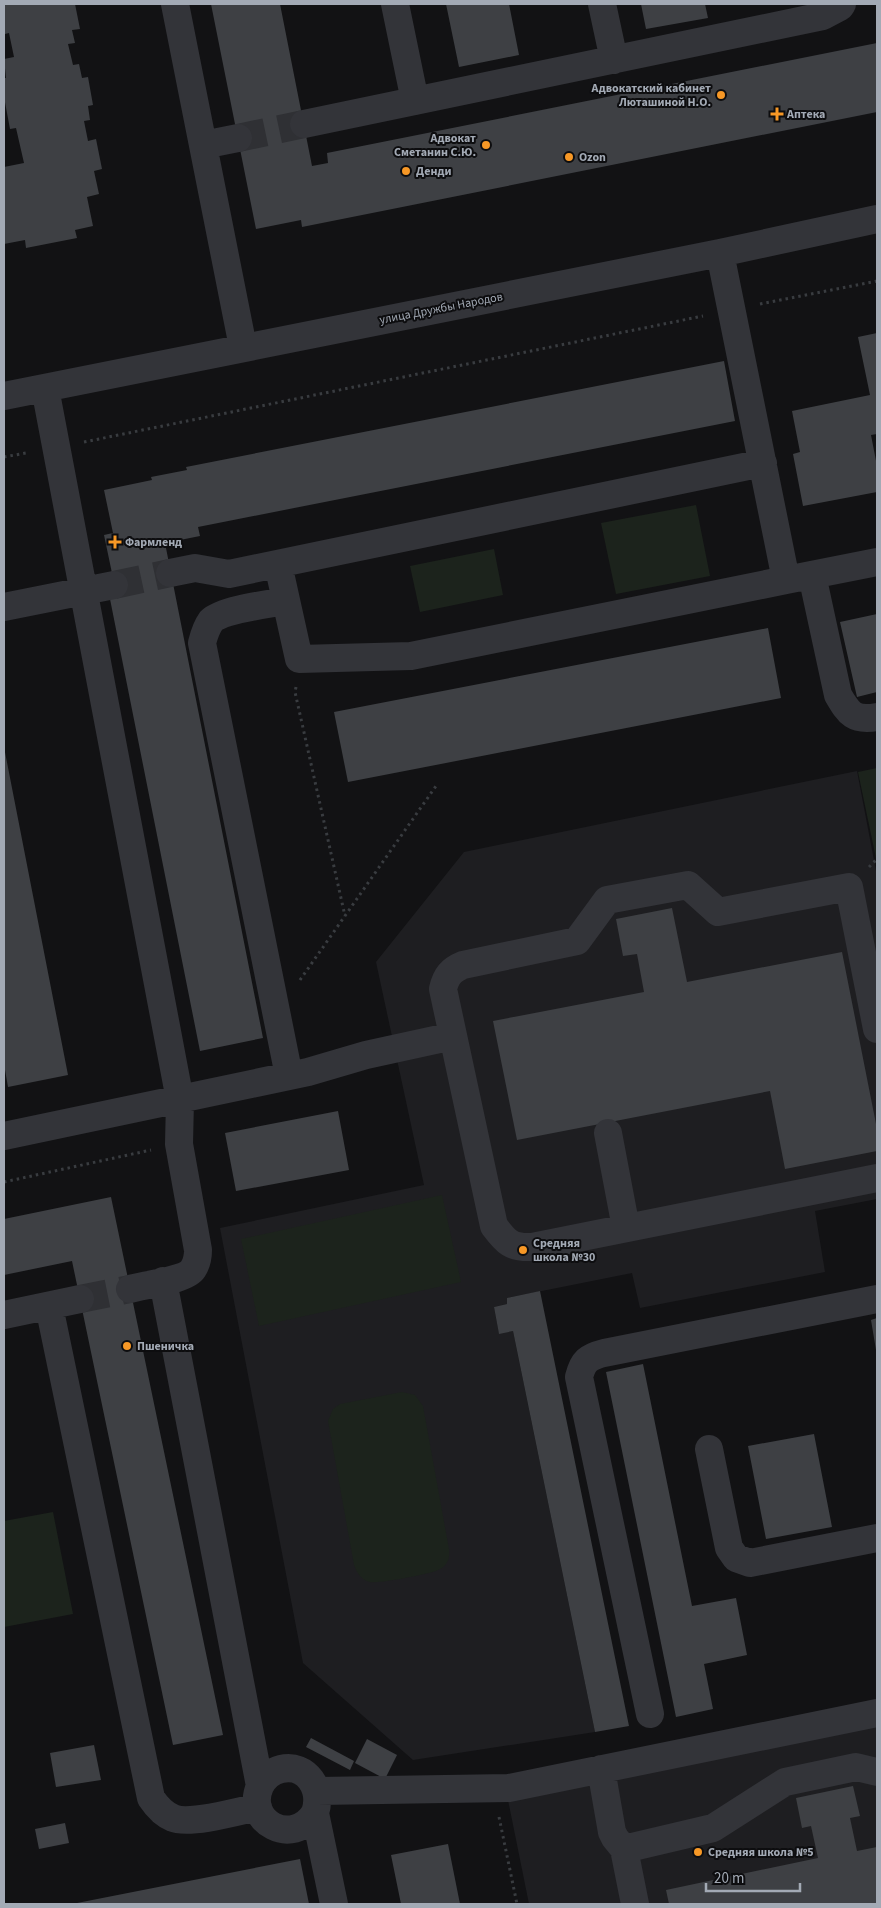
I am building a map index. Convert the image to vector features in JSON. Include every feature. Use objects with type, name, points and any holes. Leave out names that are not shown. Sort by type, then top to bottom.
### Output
[{"type":"street","points":[[175,4],[243,347]]},
{"type":"street","points":[[395,4],[414,101]]},
{"type":"street","points":[[602,4],[614,60]]},
{"type":"street","points":[[304,124],[822,16],[840,7],[842,4]]},
{"type":"street","points":[[203,145],[238,138]]},
{"type":"street","name":"улица Дружбы Народов","points":[[4,396],[720,253],[877,219]]},
{"type":"street","points":[[720,253],[763,463],[838,694],[846,709],[853,716],[864,719],[877,717]]},
{"type":"street","points":[[45,388],[180,1100],[179,1144],[198,1250],[193,1270],[184,1276],[130,1289]]},
{"type":"street","points":[[170,573],[195,568],[229,574],[763,463]]},
{"type":"street","points":[[278,564],[299,659],[411,656],[877,562]]},
{"type":"street","points":[[4,607],[114,584]]},
{"type":"street","points":[[286,601],[222,614],[212,620],[204,633],[202,643],[289,1076]]},
{"type":"street","points":[[877,1028],[849,887],[718,912],[688,885],[607,900],[577,941],[463,966],[452,970],[445,980],[443,989],[494,1226],[505,1241],[518,1248],[532,1247],[877,1178]]},
{"type":"street","points":[[4,1136],[289,1076],[366,1055],[453,1036]]},
{"type":"street","points":[[608,1133],[626,1228]]},
{"type":"street","points":[[163,1281],[252,1742],[259,1796],[267,1822],[279,1829],[286,1830],[300,1827],[311,1819],[316,1802]]},
{"type":"street","points":[[650,1714],[579,1377],[582,1366],[592,1356],[604,1353],[877,1298]]},
{"type":"street","points":[[4,1315],[80,1299]]},
{"type":"street","points":[[49,1306],[151,1798],[160,1811],[175,1819],[190,1820],[259,1796]]},
{"type":"street","points":[[709,1449],[729,1548],[736,1558],[750,1563],[877,1538]]},
{"type":"street","points":[[316,1802],[509,1788],[877,1713]]},
{"type":"street","points":[[252,1742],[292,1769],[306,1774],[315,1785],[316,1802],[334,1904]]},
{"type":"street","points":[[624,1849],[714,1828],[785,1782],[856,1767],[877,1772]]},
{"type":"street","points":[[259,1796],[266,1777],[278,1770],[292,1769]]},
{"type":"street","points":[[601,1769],[612,1832],[624,1849],[634,1904]]},
{"type":"path","points":[[4,457],[877,281]]},
{"type":"path","points":[[299,659],[296,692],[345,916]]},
{"type":"path","points":[[277,1014],[436,786]]},
{"type":"path","points":[[4,1182],[179,1144]]},
{"type":"path","points":[[494,1790],[517,1904]]},
{"type":"shaded area","points":[[696,505],[710,576],[616,594],[601,523]]},
{"type":"shaded area","points":[[494,549],[503,595],[420,612],[410,566]]},
{"type":"shaded area","points":[[877,768],[877,863],[858,772]]},
{"type":"shaded area","name":"Средняя школа №30","points":[[857,771],[877,876],[877,1199],[815,1211],[825,1272],[640,1308],[632,1273],[507,1298],[507,1304],[494,1307],[499,1333],[513,1331],[595,1732],[413,1760],[303,1663],[220,1228],[424,1185],[376,962],[464,852]]},
{"type":"shaded area","points":[[442,1195],[461,1282],[259,1326],[241,1239]]},
{"type":"shaded area","points":[[402,1392],[415,1395],[423,1406],[449,1549],[449,1558],[445,1565],[435,1571],[417,1576],[370,1582],[360,1576],[354,1565],[328,1421],[333,1409],[340,1404]]},
{"type":"shaded area","points":[[53,1512],[73,1614],[4,1627],[4,1521]]},
{"type":"shaded area","name":"Средняя школа №5","points":[[877,1723],[877,1904],[529,1904],[508,1800]]},
{"type":"building","points":[[4,4],[75,4],[80,29],[72,30],[75,43],[68,44],[73,65],[79,64],[82,78],[88,77],[93,105],[88,106],[90,120],[84,121],[88,141],[96,139],[102,169],[94,171],[99,194],[87,197],[93,226],[75,230],[77,238],[26,248],[25,240],[4,244],[4,167],[24,163],[16,128],[10,129],[4,97],[4,78],[6,78],[4,59],[14,57],[9,33],[5,34]]},
{"type":"building","points":[[211,4],[280,4],[312,166],[328,163],[327,153],[877,43],[877,112],[302,227],[301,220],[256,229]]},
{"type":"building","points":[[446,4],[509,4],[519,55],[459,67]]},
{"type":"building","points":[[641,4],[705,4],[708,18],[646,29]]},
{"type":"building","points":[[877,333],[877,434],[871,435],[877,466],[877,492],[803,506],[793,454],[800,452],[792,411],[870,395],[858,337]]},
{"type":"building","points":[[724,361],[735,421],[198,527],[200,536],[165,543],[263,1038],[200,1051],[110,599],[117,597],[104,535],[113,533],[104,490],[152,480],[151,477],[187,470],[186,467]]},
{"type":"building","points":[[877,614],[877,692],[857,697],[840,622]]},
{"type":"building","points":[[768,628],[781,698],[348,782],[334,712]]},
{"type":"building","points":[[4,747],[68,1075],[8,1087],[4,1064]]},
{"type":"building","points":[[672,908],[687,982],[842,952],[877,1129],[877,1151],[785,1169],[770,1091],[517,1140],[493,1021],[644,992],[637,954],[623,956],[616,919]]},
{"type":"building","points":[[338,1111],[349,1170],[236,1191],[225,1133]]},
{"type":"building","points":[[111,1197],[223,1735],[173,1745],[72,1261],[4,1275],[4,1219]]},
{"type":"building","points":[[540,1291],[629,1726],[595,1732],[513,1331],[499,1334],[494,1307],[507,1304],[507,1298]]},
{"type":"building","points":[[877,1318],[877,1350],[876,1350],[871,1320]]},
{"type":"building","points":[[643,1364],[692,1606],[736,1598],[747,1655],[704,1664],[713,1709],[676,1717],[606,1372]]},
{"type":"building","points":[[814,1434],[832,1527],[766,1539],[748,1446]]},
{"type":"building","points":[[311,1738],[354,1761],[350,1770],[306,1747]]},
{"type":"building","points":[[367,1739],[397,1755],[385,1779],[355,1763]]},
{"type":"building","points":[[94,1745],[101,1780],[56,1787],[50,1753]]},
{"type":"building","points":[[853,1786],[860,1816],[850,1818],[857,1851],[877,1847],[877,1904],[669,1904],[666,1890],[818,1858],[811,1826],[802,1828],[796,1798]]},
{"type":"building","points":[[65,1823],[69,1843],[39,1849],[35,1829]]},
{"type":"building","points":[[448,1844],[460,1904],[401,1904],[391,1855]]},
{"type":"building","points":[[300,1859],[309,1904],[77,1904],[77,1903]]},
{"type":"tunnel","points":[[238,138],[304,124]]},
{"type":"tunnel","points":[[114,585],[170,573]]},
{"type":"tunnel","points":[[80,1299],[130,1289]]},
{"type":"place","name":"Адвокатский кабинет Люташиной Н.О.","points":[[721,95]]},
{"type":"place","name":"Аптека","points":[[777,114]]},
{"type":"place","name":"Адвокат Сметанин С.Ю.","points":[[486,145]]},
{"type":"place","name":"Ozon","points":[[569,157]]},
{"type":"place","name":"Денди","points":[[406,171]]},
{"type":"place","name":"Фармленд","points":[[115,542]]},
{"type":"place","name":"Средняя школа №30","points":[[523,1250]]},
{"type":"place","name":"Пшеничка","points":[[127,1346]]},
{"type":"place","name":"Средняя школа №5","points":[[698,1852]]}]
